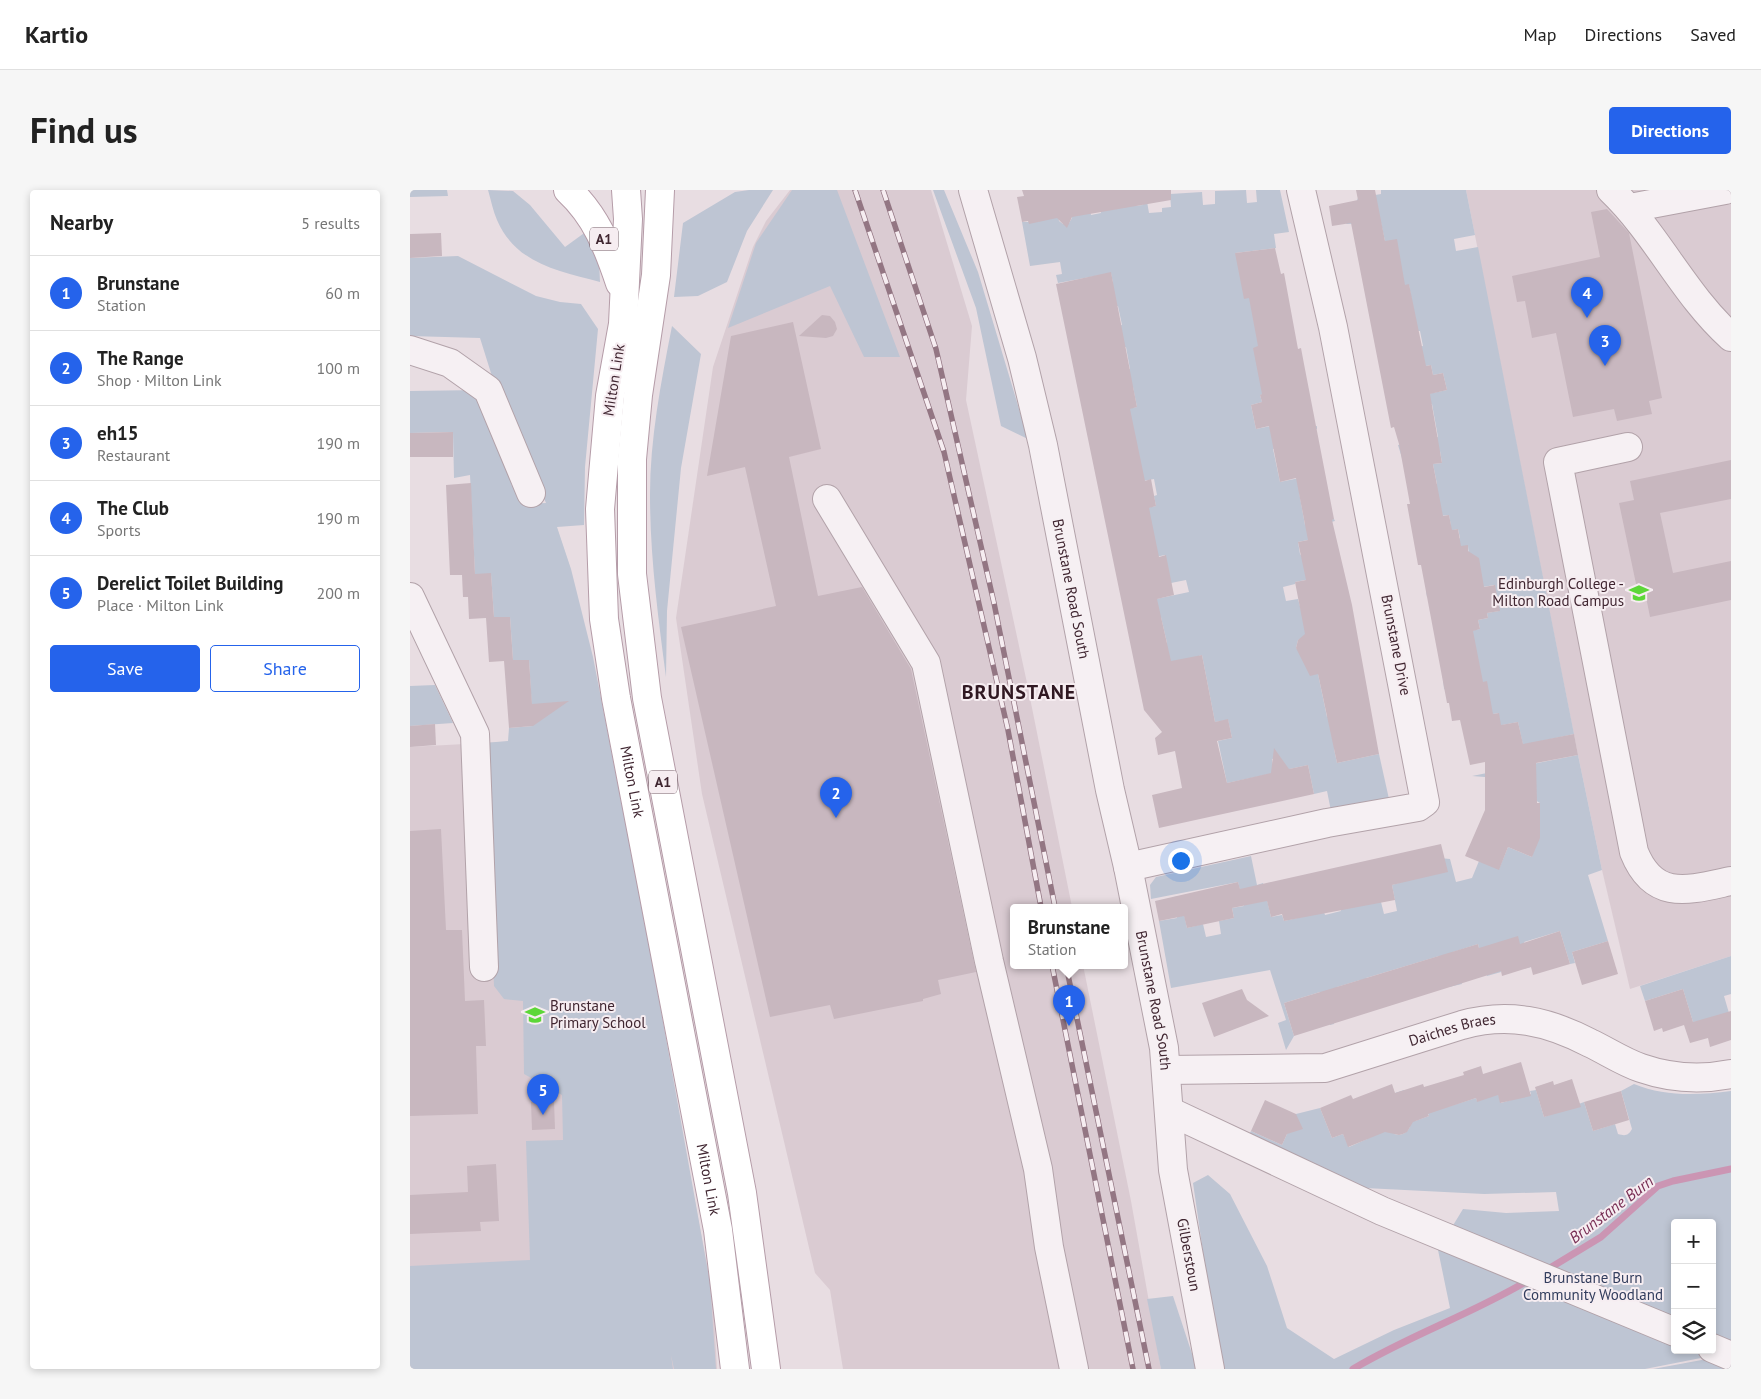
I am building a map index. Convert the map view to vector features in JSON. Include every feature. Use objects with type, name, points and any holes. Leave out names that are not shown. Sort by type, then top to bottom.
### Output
[{"type":"main road","name":"A1","points":[[568,190],[594,219],[611,256],[625,296]]},
{"type":"main road","name":"Milton Link","points":[[626,190],[628,219],[623,324],[610,396],[600,509],[604,619],[616,698],[718,1230],[735,1369]]},
{"type":"main road","name":"Milton Link","points":[[660,190],[656,275],[638,395],[632,459],[632,574],[647,698],[742,1193],[766,1369]]},
{"type":"street","name":"Brunstane Road South","points":[[973,190],[1022,358],[1043,446],[1110,790],[1128,867],[1166,1070],[1170,1139]]},
{"type":"street","name":"Brunstane Drive","points":[[1128,867],[1327,823],[1418,807],[1425,802],[1387,597],[1333,327],[1301,190]]},
{"type":"street","points":[[1621,199],[1725,190]]},
{"type":"street","points":[[1621,199],[1706,310],[1731,337]]},
{"type":"street","points":[[410,350],[450,363],[488,390],[531,493]]},
{"type":"street","points":[[1628,447],[1558,462],[1634,852],[1647,876],[1671,889],[1687,890],[1731,881]]},
{"type":"street","points":[[827,499],[926,663],[989,961],[1038,1169],[1049,1247],[1074,1369]]},
{"type":"street","points":[[410,597],[475,734],[484,967]]},
{"type":"street","name":"Daiches Braes","points":[[1166,1070],[1325,1068],[1468,1023],[1507,1018],[1530,1020],[1552,1026],[1575,1035],[1625,1061],[1655,1072],[1694,1077],[1731,1074]]},
{"type":"street","points":[[1169,1111],[1382,1211],[1671,1330]]},
{"type":"street","name":"Gilberstoun","points":[[1170,1139],[1173,1170],[1210,1369]]},
{"type":"street","points":[[1716,1350],[1731,1356]]},
{"type":"shaded area","points":[[790,190],[931,190],[972,326],[966,400],[1027,683],[1071,904],[1010,904],[1010,969],[1084,969],[1131,1201],[1161,1369],[843,1369],[830,1290],[815,1273],[702,794],[676,618],[713,367],[753,247],[766,221]]},
{"type":"shaded area","name":"Edinburgh College - Milton Road Campus","points":[[1466,190],[1731,190],[1731,956],[1630,989],[1602,870],[1578,755]]},
{"type":"shaded area","name":"Brunstane Primary School","points":[[607,736],[713,1297],[717,1369],[410,1369],[410,747]]},
{"type":"green space","points":[[410,190],[447,190],[448,196],[410,197]]},
{"type":"green space","points":[[488,190],[513,191],[530,205],[565,247],[587,231],[599,260],[600,282],[554,269],[527,256],[515,247],[505,235],[497,220]]},
{"type":"green space","points":[[773,190],[747,231],[727,282],[698,296],[674,297],[683,223],[735,192]]},
{"type":"green space","points":[[792,190],[837,190],[900,357],[864,357],[830,286],[728,328],[756,243]]},
{"type":"green space","points":[[933,190],[944,190],[978,272],[1028,439],[1001,426],[976,308]]},
{"type":"green space","points":[[1086,190],[1091,215],[1101,213],[1099,201],[1134,206],[1143,205],[1145,190],[1149,213],[1162,212],[1162,208],[1171,207],[1170,194],[1202,192],[1203,205],[1215,204],[1215,191],[1246,190],[1247,203],[1257,202],[1256,190],[1280,190],[1289,232],[1274,234],[1276,248],[1235,253],[1252,274],[1279,391],[1260,395],[1262,402],[1251,405],[1256,429],[1280,424],[1298,429],[1317,426],[1317,429],[1314,430],[1316,440],[1273,449],[1280,482],[1323,473],[1326,487],[1299,492],[1305,525],[1334,519],[1335,521],[1309,528],[1312,539],[1298,542],[1300,554],[1315,573],[1344,568],[1331,571],[1331,575],[1295,582],[1295,584],[1283,587],[1286,601],[1298,599],[1308,636],[1298,640],[1296,648],[1318,674],[1327,717],[1370,709],[1341,747],[1334,749],[1337,763],[1379,754],[1389,799],[1331,811],[1327,791],[1314,794],[1308,765],[1285,770],[1280,757],[1272,759],[1274,773],[1227,783],[1218,741],[1232,738],[1228,720],[1215,722],[1202,655],[1162,667],[1167,643],[1161,617],[1139,622],[1142,602],[1189,592],[1186,580],[1171,583],[1165,555],[1117,565],[1108,516],[1156,506],[1154,496],[1157,495],[1154,479],[1127,484],[1105,413],[1137,407],[1133,387],[1110,373],[1130,369],[1126,347],[1113,349],[1108,328],[1122,325],[1118,306],[1104,308],[1100,286],[1113,283],[1111,273],[1058,283],[1056,275],[1062,274],[1060,262],[1030,266],[1022,222],[1038,222],[1057,208],[1059,221],[1063,224],[1069,223],[1072,218],[1069,206]]},
{"type":"green space","points":[[1381,190],[1466,190],[1475,235],[1454,239],[1456,251],[1478,247],[1574,734],[1523,745],[1518,722],[1481,729],[1499,713],[1493,714],[1444,689],[1439,637],[1480,629],[1478,620],[1488,618],[1487,613],[1499,611],[1494,585],[1427,597],[1426,591],[1431,591],[1469,556],[1468,546],[1446,549],[1460,538],[1458,529],[1443,532],[1442,528],[1451,526],[1449,515],[1440,516],[1428,486],[1437,484],[1433,464],[1442,463],[1440,451],[1402,458],[1398,445],[1438,437],[1432,404],[1389,402],[1447,390],[1443,373],[1433,375],[1431,365],[1410,369],[1379,355],[1423,346],[1420,331],[1417,331],[1409,285],[1402,286],[1385,241],[1381,223],[1346,224],[1358,198],[1381,194]]},
{"type":"green space","name":"Brunstane Primary School","points":[[458,256],[536,296],[560,302],[581,304],[598,329],[585,467],[584,525],[557,527],[571,569],[593,657],[652,960],[710,1283],[716,1369],[674,1369],[671,1355],[673,1369],[410,1369],[410,1266],[530,1260],[526,1141],[563,1140],[562,1095],[524,1074],[523,1001],[504,999],[494,986],[484,743],[508,741],[509,728],[533,726],[529,660],[513,660],[510,617],[494,617],[491,574],[475,574],[470,475],[454,478],[453,432],[410,433],[410,391],[480,390],[511,463],[511,484],[523,504],[546,503],[496,389],[480,338],[410,336],[410,258]]},
{"type":"green space","points":[[672,326],[701,354],[681,468],[667,611],[666,677],[653,563],[650,474],[660,389]]},
{"type":"green space","points":[[435,685],[453,723],[410,726],[410,686]]},
{"type":"green space","points":[[1578,755],[1602,870],[1588,875],[1608,941],[1572,952],[1575,963],[1570,964],[1560,931],[1524,942],[1531,967],[1527,968],[1493,944],[1501,972],[1487,976],[1478,944],[1453,952],[1462,984],[1449,987],[1439,956],[1366,978],[1369,1011],[1360,980],[1337,987],[1334,1024],[1330,1025],[1320,992],[1284,1003],[1294,1036],[1286,1050],[1278,1023],[1286,1020],[1270,970],[1171,988],[1159,921],[1177,918],[1174,897],[1180,896],[1187,928],[1203,924],[1206,937],[1221,934],[1219,921],[1234,918],[1232,908],[1244,906],[1238,882],[1151,899],[1150,885],[1156,877],[1251,856],[1257,885],[1263,883],[1271,917],[1282,915],[1284,921],[1315,914],[1322,906],[1325,915],[1341,911],[1339,902],[1381,902],[1384,914],[1397,911],[1392,885],[1402,882],[1396,854],[1450,859],[1456,882],[1472,878],[1479,861],[1499,869],[1508,847],[1532,857],[1540,803],[1497,778],[1472,776]]},
{"type":"green space","points":[[1731,956],[1731,994],[1724,996],[1731,1020],[1693,1022],[1683,989],[1645,1001],[1640,986]]},
{"type":"green space","name":"Brunstane Burn Community Woodland","points":[[1634,1084],[1658,1091],[1682,1094],[1731,1091],[1731,1369],[1653,1369],[1707,1359],[1706,1357],[1645,1369],[1220,1369],[1193,1183],[1208,1175],[1230,1194],[1267,1266],[1287,1328],[1334,1359],[1394,1330],[1450,1308],[1438,1250],[1463,1209],[1506,1213],[1559,1211],[1556,1192],[1484,1194],[1365,1188],[1248,1137],[1251,1131],[1282,1145],[1296,1114],[1320,1108],[1332,1138],[1343,1134],[1349,1147],[1367,1139],[1362,1126],[1392,1129],[1394,1134],[1399,1135],[1405,1133],[1410,1127],[1395,1093],[1404,1090],[1415,1121],[1429,1116],[1428,1113],[1476,1098],[1477,1101],[1496,1088],[1501,1103],[1531,1094],[1530,1091],[1536,1090],[1544,1117],[1584,1102],[1593,1131],[1615,1124],[1618,1134],[1628,1134],[1632,1129],[1621,1091]]},
{"type":"green space","points":[[1173,1296],[1197,1369],[1161,1369],[1147,1299]]},
{"type":"building","points":[[1022,190],[1171,190],[1171,200],[1072,217],[1067,228],[1057,218],[1029,224],[1028,221],[1022,222],[1017,197],[1024,196]]},
{"type":"building","points":[[1356,190],[1375,190],[1385,241],[1397,239],[1405,285],[1409,284],[1426,366],[1431,365],[1433,375],[1443,373],[1447,390],[1430,394],[1442,463],[1433,464],[1443,516],[1449,515],[1452,530],[1458,529],[1461,546],[1468,545],[1468,551],[1479,558],[1484,587],[1495,585],[1500,611],[1487,613],[1488,618],[1478,620],[1480,629],[1473,631],[1483,682],[1487,681],[1493,714],[1499,713],[1501,725],[1518,722],[1523,744],[1574,734],[1578,755],[1536,763],[1537,803],[1540,803],[1540,838],[1532,857],[1508,847],[1499,870],[1465,856],[1485,810],[1485,762],[1470,765],[1460,720],[1452,721],[1421,565],[1418,565],[1407,504],[1410,504],[1399,444],[1394,427],[1391,428],[1351,223],[1332,226],[1329,206],[1358,200]]},
{"type":"building","points":[[1607,209],[1629,233],[1662,398],[1649,401],[1652,414],[1617,421],[1614,409],[1573,417],[1556,333],[1532,338],[1525,301],[1517,302],[1512,276],[1600,257],[1591,212]]},
{"type":"building","points":[[441,233],[442,256],[410,258],[410,234]]},
{"type":"building","points":[[1275,248],[1281,274],[1284,273],[1298,349],[1301,348],[1334,519],[1332,520],[1352,605],[1379,754],[1337,763],[1318,674],[1310,676],[1296,648],[1298,640],[1305,634],[1295,582],[1306,580],[1298,542],[1308,540],[1296,478],[1280,482],[1269,426],[1256,429],[1251,405],[1262,402],[1253,348],[1258,346],[1249,298],[1244,299],[1235,253]]},
{"type":"building","points":[[1111,272],[1137,407],[1130,409],[1145,481],[1151,479],[1156,506],[1149,508],[1159,557],[1166,555],[1174,595],[1157,599],[1171,661],[1202,655],[1215,722],[1228,719],[1232,738],[1217,741],[1227,783],[1271,773],[1274,748],[1289,769],[1308,765],[1314,794],[1159,828],[1152,795],[1182,788],[1175,751],[1158,755],[1155,738],[1162,732],[1144,710],[1056,284]]},
{"type":"building","points":[[822,315],[830,316],[835,322],[837,329],[833,336],[826,338],[799,336]]},
{"type":"building","points":[[793,322],[821,449],[789,457],[818,596],[862,587],[911,669],[976,972],[938,980],[941,994],[923,999],[923,1001],[834,1019],[830,1005],[770,1017],[681,627],[776,606],[745,467],[707,476],[731,336]]},
{"type":"building","points":[[453,432],[453,457],[410,457],[410,433]]},
{"type":"building","points":[[1731,460],[1731,499],[1660,513],[1673,573],[1731,561],[1731,600],[1650,617],[1646,597],[1639,598],[1619,503],[1634,500],[1630,481]]},
{"type":"building","points":[[471,483],[475,574],[491,573],[494,617],[510,617],[513,660],[529,660],[532,704],[569,701],[533,726],[509,728],[504,661],[489,662],[486,618],[469,619],[468,597],[463,597],[462,575],[450,575],[446,485]]},
{"type":"building","points":[[435,724],[436,745],[410,747],[410,726]]},
{"type":"building","points":[[441,829],[446,930],[462,930],[465,1001],[484,1000],[486,1046],[476,1046],[478,1114],[410,1116],[410,831]]},
{"type":"building","points":[[1441,844],[1448,872],[1392,885],[1395,900],[1284,921],[1282,914],[1271,917],[1267,901],[1232,908],[1234,918],[1187,928],[1184,916],[1159,921],[1155,901],[1238,882],[1240,889]]},
{"type":"building","points":[[1560,931],[1570,964],[1533,975],[1531,967],[1502,976],[1501,971],[1294,1036],[1284,1003],[1478,944],[1479,948],[1518,936],[1520,944]]},
{"type":"building","points":[[1608,941],[1618,974],[1582,985],[1572,952]]},
{"type":"building","points":[[1242,989],[1247,1000],[1269,1016],[1214,1037],[1202,1003]]},
{"type":"building","points":[[1683,989],[1693,1022],[1731,1011],[1731,1040],[1710,1047],[1708,1038],[1690,1043],[1684,1025],[1663,1032],[1662,1028],[1654,1031],[1645,1001]]},
{"type":"building","points":[[1521,1062],[1531,1096],[1500,1103],[1498,1095],[1477,1102],[1476,1098],[1428,1114],[1429,1116],[1413,1122],[1407,1132],[1403,1134],[1385,1132],[1348,1147],[1343,1134],[1332,1138],[1320,1108],[1351,1095],[1353,1099],[1392,1084],[1395,1093],[1423,1084],[1424,1087],[1464,1075],[1463,1072],[1481,1066],[1483,1074]]},
{"type":"building","points":[[1572,1079],[1581,1107],[1544,1117],[1535,1087],[1553,1081],[1554,1085]]},
{"type":"building","points":[[1621,1091],[1629,1120],[1593,1131],[1584,1102]]},
{"type":"building","points":[[1265,1100],[1296,1114],[1303,1129],[1287,1134],[1282,1145],[1251,1131]]},
{"type":"building","points":[[554,1101],[555,1129],[532,1130],[531,1102]]},
{"type":"building","points":[[496,1164],[499,1221],[480,1222],[481,1231],[410,1234],[410,1195],[468,1192],[467,1166]]},
{"type":"waterway","name":"Brunstane Burn","points":[[1545,1271],[1601,1237],[1658,1186],[1731,1169]]},
{"type":"waterway","name":"Brunstane Burn","points":[[1353,1369],[1529,1280]]},
{"type":"railway","points":[[855,190],[944,452],[1008,730],[1040,904]]},
{"type":"railway","points":[[883,190],[936,349],[994,603],[1054,904]]},
{"type":"railway","points":[[1053,969],[1133,1369]]},
{"type":"railway","points":[[1067,969],[1149,1369]]},
{"type":"place","name":"The Club","points":[[1587,318]]},
{"type":"place","name":"eh15","points":[[1605,366]]},
{"type":"place","name":"Edinburgh College - Milton Road Campus","points":[[1639,593]]},
{"type":"place","name":"The Range","points":[[836,818]]},
{"type":"place","name":"Brunstane Primary School","points":[[535,1015]]},
{"type":"place","name":"Brunstane","points":[[1069,1026]]},
{"type":"place","name":"Derelict Toilet Building","points":[[543,1115]]},
{"type":"district","name":"BRUNSTANE","points":[[1019,692]]}]
